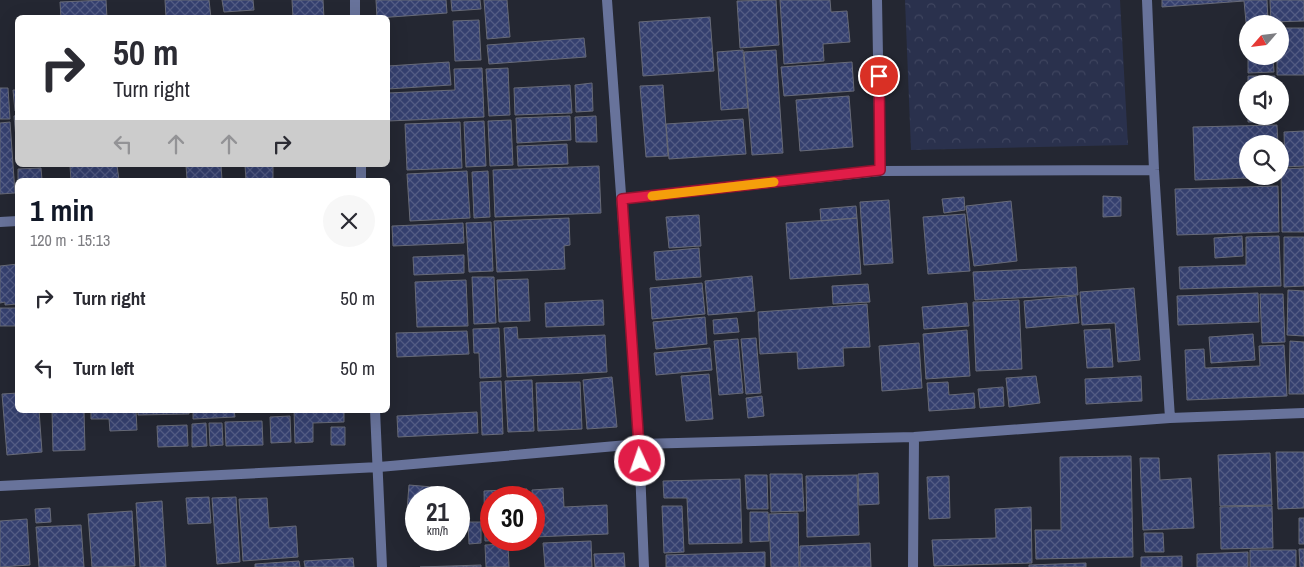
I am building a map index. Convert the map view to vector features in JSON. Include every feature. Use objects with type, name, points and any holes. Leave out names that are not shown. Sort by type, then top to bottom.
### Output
[{"type":"street","points":[[355,0],[355,15]]},
{"type":"street","points":[[607,0],[639,444],[644,567]]},
{"type":"street","points":[[878,0],[880,170]]},
{"type":"street","points":[[1147,0],[1154,170],[1170,418]]},
{"type":"street","points":[[622,199],[880,170],[1154,170]]},
{"type":"street","points":[[0,222],[15,221]]},
{"type":"street","points":[[375,413],[382,567]]},
{"type":"street","points":[[0,486],[379,467],[639,444],[914,437],[1170,418],[1304,413]]},
{"type":"street","points":[[913,567],[914,437]]},
{"type":"green space","points":[[905,0],[1120,0],[1128,145],[911,150]]},
{"type":"building","points":[[106,0],[107,15],[61,15],[60,2]]},
{"type":"building","points":[[165,0],[209,0],[211,15],[166,15]]},
{"type":"building","points":[[222,0],[253,0],[254,10],[224,12]]},
{"type":"building","points":[[292,0],[323,0],[324,15],[293,15]]},
{"type":"building","points":[[376,0],[446,0],[447,13],[390,17],[390,15],[377,15]]},
{"type":"building","points":[[451,0],[480,0],[481,9],[452,11]]},
{"type":"building","points":[[484,0],[507,0],[510,37],[487,39]]},
{"type":"building","points":[[776,0],[779,45],[740,48],[737,1]]},
{"type":"building","points":[[780,0],[830,0],[831,12],[847,11],[850,42],[823,44],[824,61],[784,64]]},
{"type":"building","points":[[1162,0],[1267,0],[1268,15],[1245,15],[1244,1],[1162,7]]},
{"type":"building","points":[[1270,0],[1304,0],[1304,21],[1289,21],[1289,15],[1271,15]]},
{"type":"building","points":[[710,17],[714,71],[643,76],[639,22]]},
{"type":"building","points":[[479,20],[481,60],[455,61],[453,21]]},
{"type":"building","points":[[1289,28],[1304,28],[1304,75],[1277,75],[1277,65],[1289,65]]},
{"type":"building","points":[[584,38],[586,57],[489,64],[487,45]]},
{"type":"building","points":[[743,50],[748,108],[721,110],[717,52]]},
{"type":"building","points":[[776,50],[783,153],[752,155],[744,52]]},
{"type":"building","points":[[449,62],[451,85],[390,89],[390,66]]},
{"type":"building","points":[[852,62],[854,91],[784,96],[781,67]]},
{"type":"building","points":[[1248,65],[1274,65],[1274,72],[1248,73]]},
{"type":"building","points":[[482,68],[484,117],[390,121],[390,93],[455,90],[454,69]]},
{"type":"building","points":[[508,68],[510,115],[489,116],[486,69]]},
{"type":"building","points":[[592,83],[593,111],[576,112],[575,85]]},
{"type":"building","points":[[570,85],[572,113],[515,115],[514,88]]},
{"type":"building","points":[[663,85],[668,156],[646,157],[640,86]]},
{"type":"building","points":[[0,88],[8,88],[10,119],[0,119]]},
{"type":"building","points":[[13,90],[15,90],[15,111]]},
{"type":"building","points":[[849,96],[853,147],[800,151],[796,100]]},
{"type":"building","points":[[570,116],[571,140],[517,143],[516,118]]},
{"type":"building","points":[[596,116],[597,142],[576,142],[575,117]]},
{"type":"building","points":[[743,119],[746,154],[669,159],[666,124]]},
{"type":"building","points":[[511,120],[513,165],[490,166],[488,121]]},
{"type":"building","points":[[484,121],[486,166],[466,167],[464,122]]},
{"type":"building","points":[[10,122],[15,193],[0,194],[0,123]]},
{"type":"building","points":[[460,122],[462,168],[407,170],[405,124]]},
{"type":"building","points":[[1277,125],[1278,135],[1239,135],[1239,178],[1195,180],[1193,127]]},
{"type":"building","points":[[1304,131],[1304,166],[1289,167],[1289,135],[1284,135],[1284,132]]},
{"type":"building","points":[[567,144],[568,164],[518,166],[517,146]]},
{"type":"building","points":[[599,166],[601,213],[495,217],[493,170]]},
{"type":"building","points":[[70,167],[117,167],[119,178],[71,178]]},
{"type":"building","points":[[186,167],[221,167],[222,178],[187,178]]},
{"type":"building","points":[[245,167],[273,167],[273,178],[246,178]]},
{"type":"building","points":[[41,168],[42,178],[18,178],[18,169]]},
{"type":"building","points":[[1304,168],[1304,232],[1282,232],[1281,185],[1289,185],[1289,169]]},
{"type":"building","points":[[467,171],[470,218],[410,221],[407,174]]},
{"type":"building","points":[[488,171],[490,217],[474,218],[472,172]]},
{"type":"building","points":[[1278,186],[1279,232],[1177,235],[1175,189]]},
{"type":"building","points":[[1103,196],[1121,197],[1121,216],[1103,217]]},
{"type":"building","points":[[964,197],[965,210],[944,213],[942,199]]},
{"type":"building","points":[[889,200],[893,263],[864,265],[860,202]]},
{"type":"building","points":[[1011,201],[1017,261],[974,266],[966,206]]},
{"type":"building","points":[[856,206],[857,218],[821,221],[820,209]]},
{"type":"building","points":[[965,214],[970,271],[928,274],[923,217]]},
{"type":"building","points":[[699,215],[701,246],[669,248],[666,217]]},
{"type":"building","points":[[569,218],[570,245],[564,246],[565,269],[497,272],[494,221]]},
{"type":"building","points":[[857,218],[861,274],[790,279],[786,223]]},
{"type":"building","points":[[491,222],[493,271],[469,272],[466,223]]},
{"type":"building","points":[[463,223],[464,243],[393,246],[392,226]]},
{"type":"building","points":[[1242,236],[1243,256],[1215,258],[1214,238]]},
{"type":"building","points":[[1279,236],[1281,286],[1180,289],[1179,267],[1246,265],[1246,237]]},
{"type":"building","points":[[1284,237],[1304,237],[1304,286],[1284,287]]},
{"type":"building","points":[[699,248],[701,277],[656,280],[654,252]]},
{"type":"building","points":[[464,255],[464,273],[414,275],[413,257]]},
{"type":"building","points":[[15,264],[15,304],[5,305],[5,302],[0,303],[0,266]]},
{"type":"building","points":[[1076,267],[1078,295],[975,300],[973,272]]},
{"type":"building","points":[[752,276],[755,311],[708,315],[705,281]]},
{"type":"building","points":[[472,277],[494,277],[496,323],[474,324]]},
{"type":"building","points":[[528,279],[530,321],[499,322],[497,280]]},
{"type":"building","points":[[466,280],[468,326],[417,327],[415,282]]},
{"type":"building","points":[[702,283],[705,314],[652,319],[650,288]]},
{"type":"building","points":[[868,284],[870,302],[833,304],[832,286]]},
{"type":"building","points":[[1134,288],[1140,360],[1118,362],[1115,323],[1082,325],[1080,292]]},
{"type":"building","points":[[1288,290],[1304,291],[1304,336],[1287,335]]},
{"type":"building","points":[[1258,293],[1259,322],[1178,325],[1177,296]]},
{"type":"building","points":[[1260,294],[1283,294],[1285,342],[1262,343]]},
{"type":"building","points":[[1076,296],[1079,323],[1026,328],[1024,301]]},
{"type":"building","points":[[603,300],[604,325],[546,327],[545,303]]},
{"type":"building","points":[[1019,300],[1022,369],[976,371],[973,302]]},
{"type":"building","points":[[967,303],[969,326],[924,329],[922,307]]},
{"type":"building","points":[[867,304],[870,347],[843,348],[844,366],[798,369],[797,352],[760,354],[758,312]]},
{"type":"building","points":[[0,308],[15,308],[15,326],[0,326]]},
{"type":"building","points":[[705,317],[707,344],[656,349],[653,322]]},
{"type":"building","points":[[737,318],[739,332],[714,334],[713,320]]},
{"type":"building","points":[[517,327],[518,339],[605,335],[607,372],[507,377],[504,328]]},
{"type":"building","points":[[499,328],[501,377],[480,378],[479,353],[474,353],[473,329]]},
{"type":"building","points":[[1110,329],[1113,367],[1087,368],[1084,330]]},
{"type":"building","points":[[967,330],[970,376],[926,379],[923,334]]},
{"type":"building","points":[[467,331],[469,354],[397,357],[396,333]]},
{"type":"building","points":[[1253,334],[1255,360],[1211,363],[1209,337]]},
{"type":"building","points":[[756,338],[761,393],[746,394],[741,339]]},
{"type":"building","points":[[738,339],[743,393],[719,395],[714,341]]},
{"type":"building","points":[[1290,341],[1304,342],[1304,394],[1289,394]]},
{"type":"building","points":[[919,343],[922,388],[882,391],[879,346]]},
{"type":"building","points":[[1284,345],[1287,396],[1187,400],[1185,350],[1204,349],[1205,368],[1260,366],[1259,346]]},
{"type":"building","points":[[710,348],[712,370],[656,375],[654,353]]},
{"type":"building","points":[[709,374],[713,419],[686,421],[681,376]]},
{"type":"building","points":[[1036,376],[1040,403],[1009,407],[1006,378]]},
{"type":"building","points":[[1141,376],[1142,401],[1086,404],[1085,379]]},
{"type":"building","points":[[612,377],[617,427],[587,429],[583,380]]},
{"type":"building","points":[[532,380],[534,431],[508,432],[505,381]]},
{"type":"building","points":[[501,381],[503,434],[482,435],[480,382]]},
{"type":"building","points":[[580,382],[582,429],[538,431],[536,383]]},
{"type":"building","points":[[948,382],[949,395],[974,393],[975,408],[929,411],[927,383]]},
{"type":"building","points":[[1003,387],[1004,406],[980,408],[978,389]]},
{"type":"building","points":[[15,393],[15,413],[39,413],[42,452],[7,455],[2,394]]},
{"type":"building","points":[[762,396],[764,416],[748,418],[746,398]]},
{"type":"building","points":[[477,412],[478,433],[398,437],[397,416]]},
{"type":"building","points":[[52,413],[84,413],[85,450],[53,451]]},
{"type":"building","points":[[91,413],[136,413],[137,430],[110,431],[109,419],[91,419]]},
{"type":"building","points":[[138,413],[189,413],[189,414],[138,415]]},
{"type":"building","points":[[193,413],[234,413],[235,417],[193,419]]},
{"type":"building","points":[[294,413],[344,413],[344,422],[313,423],[313,442],[295,443]]},
{"type":"building","points":[[290,416],[291,442],[271,443],[270,417]]},
{"type":"building","points":[[262,421],[263,445],[226,446],[225,422]]},
{"type":"building","points":[[206,423],[207,446],[192,447],[192,424]]},
{"type":"building","points":[[209,423],[222,423],[223,445],[210,446]]},
{"type":"building","points":[[187,425],[188,446],[158,447],[157,426]]},
{"type":"building","points":[[331,427],[345,427],[345,445],[331,445]]},
{"type":"building","points":[[1276,452],[1304,452],[1304,508],[1278,509]]},
{"type":"building","points":[[1270,453],[1272,505],[1220,506],[1218,455]]},
{"type":"building","points":[[1131,456],[1133,557],[1036,559],[1035,530],[1061,530],[1060,457]]},
{"type":"building","points":[[1140,458],[1159,458],[1160,480],[1191,478],[1194,528],[1143,530]]},
{"type":"building","points":[[878,473],[879,504],[859,505],[858,474]]},
{"type":"building","points":[[770,474],[802,474],[804,511],[771,512]]},
{"type":"building","points":[[745,475],[767,475],[768,509],[747,509]]},
{"type":"building","points":[[857,475],[859,535],[807,537],[806,476]]},
{"type":"building","points":[[949,476],[950,518],[929,519],[927,477]]},
{"type":"building","points":[[740,479],[742,543],[689,544],[687,498],[664,498],[663,481]]},
{"type":"building","points":[[563,488],[564,507],[607,505],[608,534],[545,537],[545,489]]},
{"type":"building","points":[[209,497],[211,523],[188,524],[186,498]]},
{"type":"building","points":[[236,497],[240,562],[217,564],[212,498]]},
{"type":"building","points":[[267,498],[269,528],[296,526],[298,557],[243,561],[239,499]]},
{"type":"building","points":[[162,501],[166,567],[140,567],[136,503]]},
{"type":"building","points":[[662,506],[682,506],[684,552],[664,553]]},
{"type":"building","points":[[1272,506],[1273,548],[1221,549],[1220,507]]},
{"type":"building","points":[[1031,507],[1032,563],[934,566],[932,540],[996,538],[995,509]]},
{"type":"building","points":[[50,508],[51,522],[36,523],[35,509]]},
{"type":"building","points":[[132,511],[135,566],[92,567],[88,514]]},
{"type":"building","points":[[750,512],[768,512],[769,541],[750,542]]},
{"type":"building","points":[[798,513],[799,567],[771,567],[769,514]]},
{"type":"building","points":[[1299,518],[1304,518],[1304,544],[1299,544]]},
{"type":"building","points":[[27,519],[30,565],[0,567],[0,521]]},
{"type":"building","points":[[470,522],[480,522],[480,543],[470,544]]},
{"type":"building","points":[[81,525],[84,567],[39,567],[36,527]]},
{"type":"building","points":[[1144,533],[1163,533],[1164,552],[1145,552]]},
{"type":"building","points":[[591,541],[592,567],[545,567],[545,543]]},
{"type":"building","points":[[870,543],[871,567],[800,567],[800,546]]},
{"type":"building","points":[[1299,549],[1304,549],[1304,567],[1300,567]]},
{"type":"building","points":[[1250,550],[1296,550],[1296,567],[1250,567]]},
{"type":"building","points":[[485,551],[508,551],[509,567],[486,567]]},
{"type":"building","points":[[765,552],[765,567],[666,567],[666,555]]},
{"type":"building","points":[[1248,552],[1248,567],[1197,567],[1197,554]]},
{"type":"building","points":[[624,553],[625,567],[595,567],[594,554]]},
{"type":"building","points":[[1182,556],[1182,567],[1141,567],[1141,557]]},
{"type":"building","points":[[353,558],[354,567],[305,567],[304,561]]},
{"type":"building","points":[[299,561],[300,567],[255,567],[255,564]]},
{"type":"building","points":[[1086,563],[1086,567],[1029,567],[1029,565]]},
{"type":"building","points":[[481,565],[481,567],[420,567]]},
{"type":"slow traffic","points":[[652,196],[774,182]]},
{"type":"route","points":[[640,461],[622,199],[880,170],[879,76]]}]
